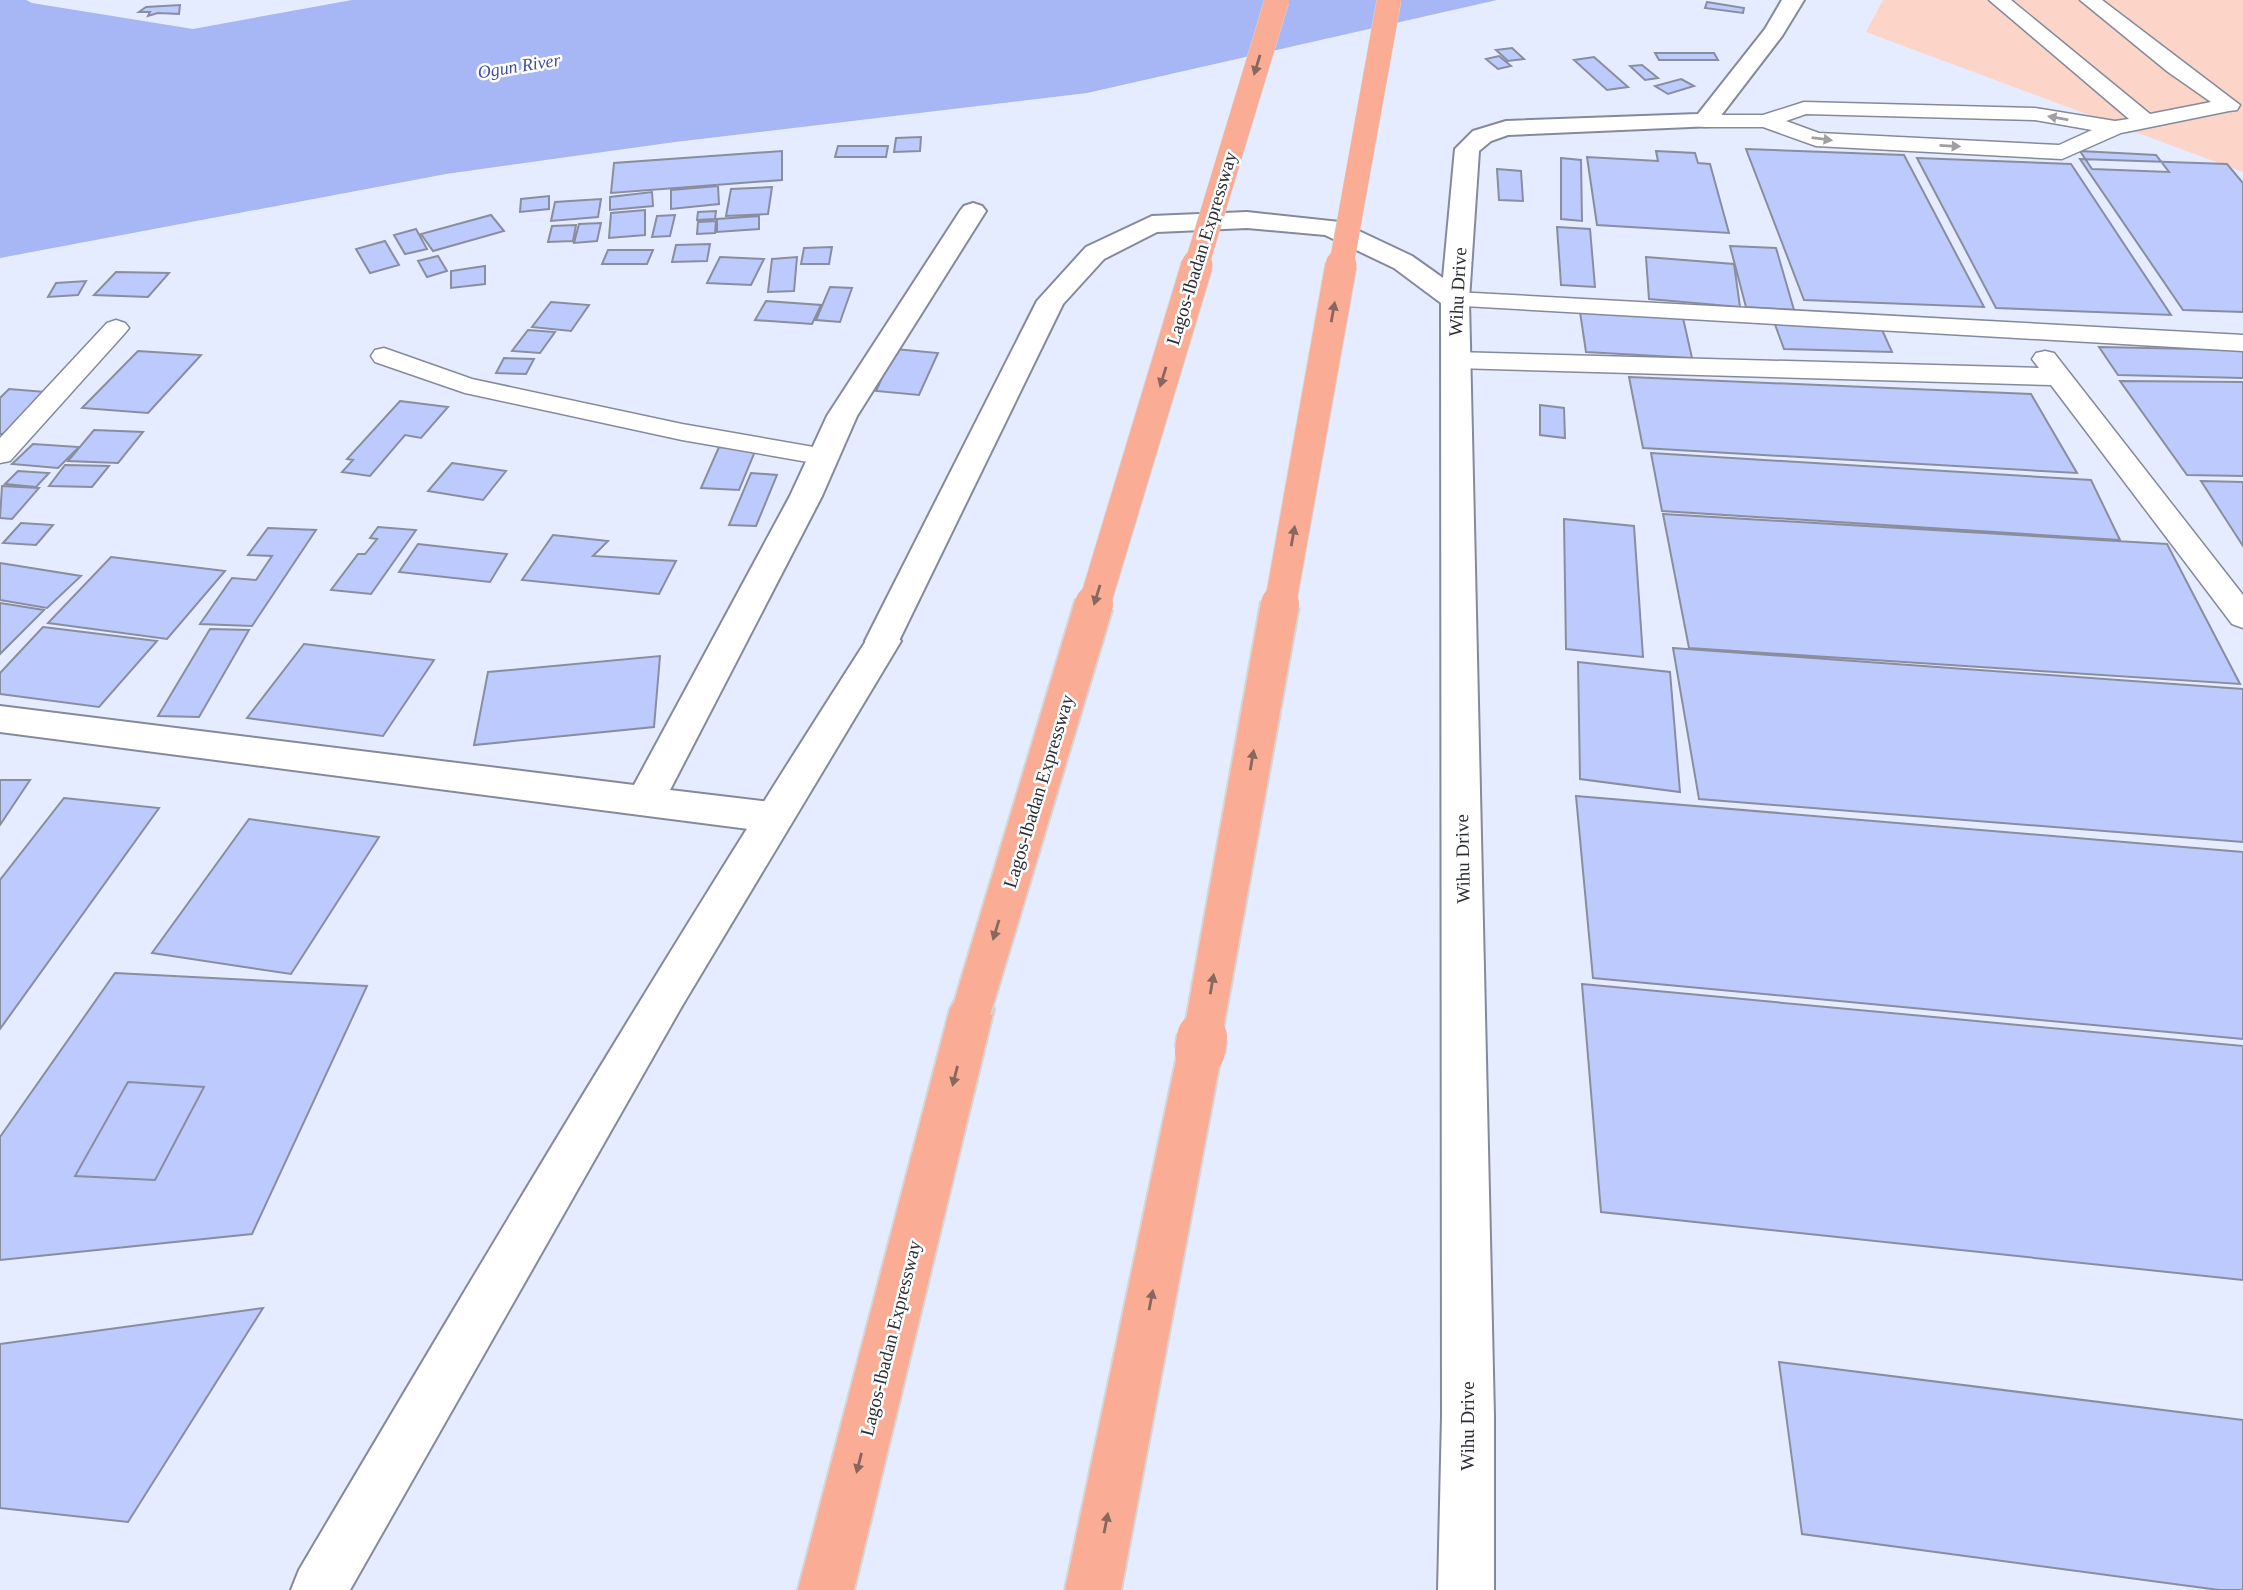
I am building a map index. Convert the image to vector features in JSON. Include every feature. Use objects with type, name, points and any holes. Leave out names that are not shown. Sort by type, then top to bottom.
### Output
[{"type":"highway","name":"Lagos-Ibadan Expressway","points":[[822,1586],[972,1009],[1277,0]]},
{"type":"highway","points":[[1093,1590],[1200,1051],[1389,0]]},
{"type":"street","points":[[1705,121],[1727,88],[1782,24],[1793,0]]},
{"type":"street","name":"Wihu Drive","points":[[1466,1590],[1468,1416],[1455,300],[1467,149],[1482,136],[1506,128],[1705,121]]},
{"type":"street","points":[[645,801],[825,457],[842,416],[973,211]]},
{"type":"street","points":[[320,1590],[619,1070],[771,817],[883,641],[1051,301],[1094,253],[1152,225],[1247,220],[1331,229],[1403,262],[1455,300]]},
{"type":"street","points":[[0,719],[771,817]]},
{"type":"lane","points":[[1999,0],[2146,122]]},
{"type":"lane","points":[[2090,0],[2175,68],[2238,106]]},
{"type":"lane","points":[[1765,121],[1816,139],[2062,152],[2115,128],[2238,106]]},
{"type":"lane","points":[[1705,121],[1765,121],[1804,108],[1865,109],[2035,114],[2115,128]]},
{"type":"lane","points":[[1455,300],[2243,343]]},
{"type":"lane","points":[[0,454],[116,328]]},
{"type":"lane","points":[[2021,329],[2243,617]]},
{"type":"lane","points":[[383,356],[465,385],[682,432],[768,444],[825,457]]},
{"type":"lane","points":[[1455,360],[2058,377]]},
{"type":"shaded area","points":[[1883,0],[2243,0],[2243,172],[1866,32]]},
{"type":"water","name":"Ogun River","points":[[0,0],[26,0],[193,29],[352,0],[1497,0],[1087,93],[675,142],[446,174],[0,258]]},
{"type":"building","points":[[1707,2],[1744,8],[1743,13],[1705,8]]},
{"type":"building","points":[[180,5],[179,14],[158,13],[148,16],[150,12],[139,12],[146,7]]},
{"type":"building","points":[[1512,48],[1524,59],[1508,61],[1496,50]]},
{"type":"building","points":[[1655,53],[1714,53],[1718,60],[1659,60]]},
{"type":"building","points":[[1499,56],[1511,66],[1498,69],[1486,59]]},
{"type":"building","points":[[1594,57],[1628,87],[1607,90],[1574,60]]},
{"type":"building","points":[[1642,65],[1658,78],[1645,80],[1630,66]]},
{"type":"building","points":[[1681,79],[1694,86],[1668,94],[1655,86]]},
{"type":"building","points":[[921,137],[920,151],[894,152],[896,138]]},
{"type":"building","points":[[838,146],[888,146],[886,157],[835,157]]},
{"type":"building","points":[[1746,149],[1904,155],[1984,307],[1804,300]]},
{"type":"building","points":[[782,151],[782,180],[611,193],[614,163]]},
{"type":"building","points":[[1656,151],[1695,153],[1698,163],[1710,164],[1729,233],[1597,225],[1587,157],[1658,161]]},
{"type":"building","points":[[2080,151],[2156,155],[2169,172],[2092,169]]},
{"type":"building","points":[[1561,158],[1581,160],[1582,221],[1561,219]]},
{"type":"building","points":[[1917,158],[2071,164],[2171,315],[1996,308]]},
{"type":"building","points":[[2080,159],[2227,164],[2243,183],[2243,312],[2183,310]]},
{"type":"building","points":[[1497,169],[1521,171],[1523,201],[1499,200]]},
{"type":"building","points":[[718,186],[719,204],[671,209],[671,190]]},
{"type":"building","points":[[772,187],[768,214],[726,216],[731,189]]},
{"type":"building","points":[[652,192],[653,206],[610,210],[610,197]]},
{"type":"building","points":[[549,196],[549,209],[520,212],[521,199]]},
{"type":"building","points":[[601,199],[598,217],[551,221],[555,202]]},
{"type":"building","points":[[645,210],[645,235],[609,238],[611,213]]},
{"type":"building","points":[[716,211],[715,219],[697,220],[698,212]]},
{"type":"building","points":[[491,215],[504,231],[433,251],[421,234]]},
{"type":"building","points":[[675,215],[670,236],[652,237],[657,216]]},
{"type":"building","points":[[759,216],[759,229],[717,232],[717,219]]},
{"type":"building","points":[[716,221],[715,233],[697,234],[698,222]]},
{"type":"building","points":[[601,223],[597,241],[574,243],[579,224]]},
{"type":"building","points":[[576,225],[573,241],[548,242],[552,226]]},
{"type":"building","points":[[1557,227],[1590,229],[1595,287],[1561,285]]},
{"type":"building","points":[[416,229],[427,249],[405,254],[394,235]]},
{"type":"building","points":[[385,241],[399,265],[370,273],[356,249]]},
{"type":"building","points":[[710,244],[707,261],[672,262],[676,245]]},
{"type":"building","points":[[1730,246],[1776,248],[1794,310],[1746,307]]},
{"type":"building","points":[[832,247],[829,264],[801,264],[804,248]]},
{"type":"building","points":[[608,250],[653,250],[647,264],[602,264]]},
{"type":"building","points":[[438,256],[447,271],[427,277],[418,261]]},
{"type":"building","points":[[720,257],[764,259],[751,285],[707,283]]},
{"type":"building","points":[[797,257],[794,291],[768,292],[772,259]]},
{"type":"building","points":[[1646,257],[1734,264],[1740,307],[1649,299]]},
{"type":"building","points":[[485,266],[485,284],[451,288],[451,271]]},
{"type":"building","points":[[116,272],[169,273],[148,297],[94,295]]},
{"type":"building","points":[[86,281],[78,295],[48,297],[56,283]]},
{"type":"building","points":[[830,287],[852,288],[840,322],[816,320]]},
{"type":"building","points":[[766,301],[821,305],[812,324],[755,320]]},
{"type":"building","points":[[551,302],[589,305],[571,331],[532,327]]},
{"type":"building","points":[[1580,312],[1683,318],[1692,358],[1586,352]]},
{"type":"building","points":[[1773,319],[1879,323],[1892,352],[1784,349]]},
{"type":"building","points":[[528,330],[555,332],[540,353],[512,351]]},
{"type":"building","points":[[2099,347],[2243,350],[2243,378],[2118,375]]},
{"type":"building","points":[[895,349],[938,353],[919,395],[876,391]]},
{"type":"building","points":[[138,351],[201,355],[148,413],[82,408]]},
{"type":"building","points":[[504,358],[534,359],[526,374],[496,373]]},
{"type":"building","points":[[1629,377],[2031,394],[2077,473],[1643,448]]},
{"type":"building","points":[[2120,381],[2243,382],[2243,476],[2187,475]]},
{"type":"building","points":[[9,389],[46,392],[0,434],[0,398]]},
{"type":"building","points":[[400,401],[448,407],[421,438],[405,435],[370,476],[342,472],[353,460],[347,459]]},
{"type":"building","points":[[1540,405],[1564,408],[1565,438],[1540,435]]},
{"type":"building","points":[[94,430],[143,432],[118,463],[68,461]]},
{"type":"building","points":[[33,444],[79,447],[58,468],[12,464]]},
{"type":"building","points":[[719,447],[756,449],[739,490],[701,488]]},
{"type":"building","points":[[1651,453],[2091,480],[2120,540],[1662,511]]},
{"type":"building","points":[[452,463],[506,471],[483,500],[428,491]]},
{"type":"building","points":[[65,465],[109,466],[92,487],[49,486]]},
{"type":"building","points":[[18,471],[49,473],[36,487],[5,484]]},
{"type":"building","points":[[751,473],[777,475],[756,526],[729,525]]},
{"type":"building","points":[[2201,481],[2243,482],[2243,546]]},
{"type":"building","points":[[2,486],[39,488],[12,519],[0,518]]},
{"type":"building","points":[[1663,514],[2167,544],[2240,684],[1689,648]]},
{"type":"building","points":[[1564,519],[1634,526],[1643,657],[1566,649]]},
{"type":"building","points":[[21,523],[53,525],[36,545],[3,543]]},
{"type":"building","points":[[378,527],[416,530],[371,594],[331,590],[358,554],[365,554],[377,539],[370,538]]},
{"type":"building","points":[[268,528],[316,530],[252,626],[200,624],[232,578],[256,580],[272,556],[248,555]]},
{"type":"building","points":[[553,535],[608,541],[593,556],[676,561],[659,594],[522,580]]},
{"type":"building","points":[[418,544],[507,554],[490,582],[399,572]]},
{"type":"building","points":[[111,557],[225,571],[167,639],[48,623]]},
{"type":"building","points":[[0,563],[81,576],[47,608],[0,600]]},
{"type":"building","points":[[0,603],[44,610],[0,654]]},
{"type":"building","points":[[43,627],[157,641],[99,707],[0,694],[0,673]]},
{"type":"building","points":[[210,629],[249,630],[199,717],[158,716]]},
{"type":"building","points":[[304,644],[434,660],[383,736],[247,718]]},
{"type":"building","points":[[1673,648],[2243,689],[2243,842],[1699,799]]},
{"type":"building","points":[[660,656],[654,727],[474,745],[488,672]]},
{"type":"building","points":[[1578,662],[1670,672],[1680,792],[1580,779]]},
{"type":"building","points":[[0,780],[30,780],[0,825]]},
{"type":"building","points":[[1576,796],[2243,852],[2243,1039],[1593,978]]},
{"type":"building","points":[[64,798],[159,808],[0,1029],[0,880]]},
{"type":"building","points":[[249,819],[379,837],[291,974],[152,953]]},
{"type":"building","points":[[115,973],[367,986],[252,1234],[0,1260],[0,1137]],"holes":[[[128,1082],[204,1087],[155,1180],[75,1176]]]},
{"type":"building","points":[[1582,984],[2243,1046],[2243,1280],[1601,1212]]},
{"type":"building","points":[[128,1082],[204,1087],[155,1180],[75,1176]]},
{"type":"building","points":[[263,1308],[128,1522],[0,1508],[0,1344]]},
{"type":"building","points":[[1779,1362],[2243,1420],[2243,1590],[2219,1590],[1802,1534]]}]
